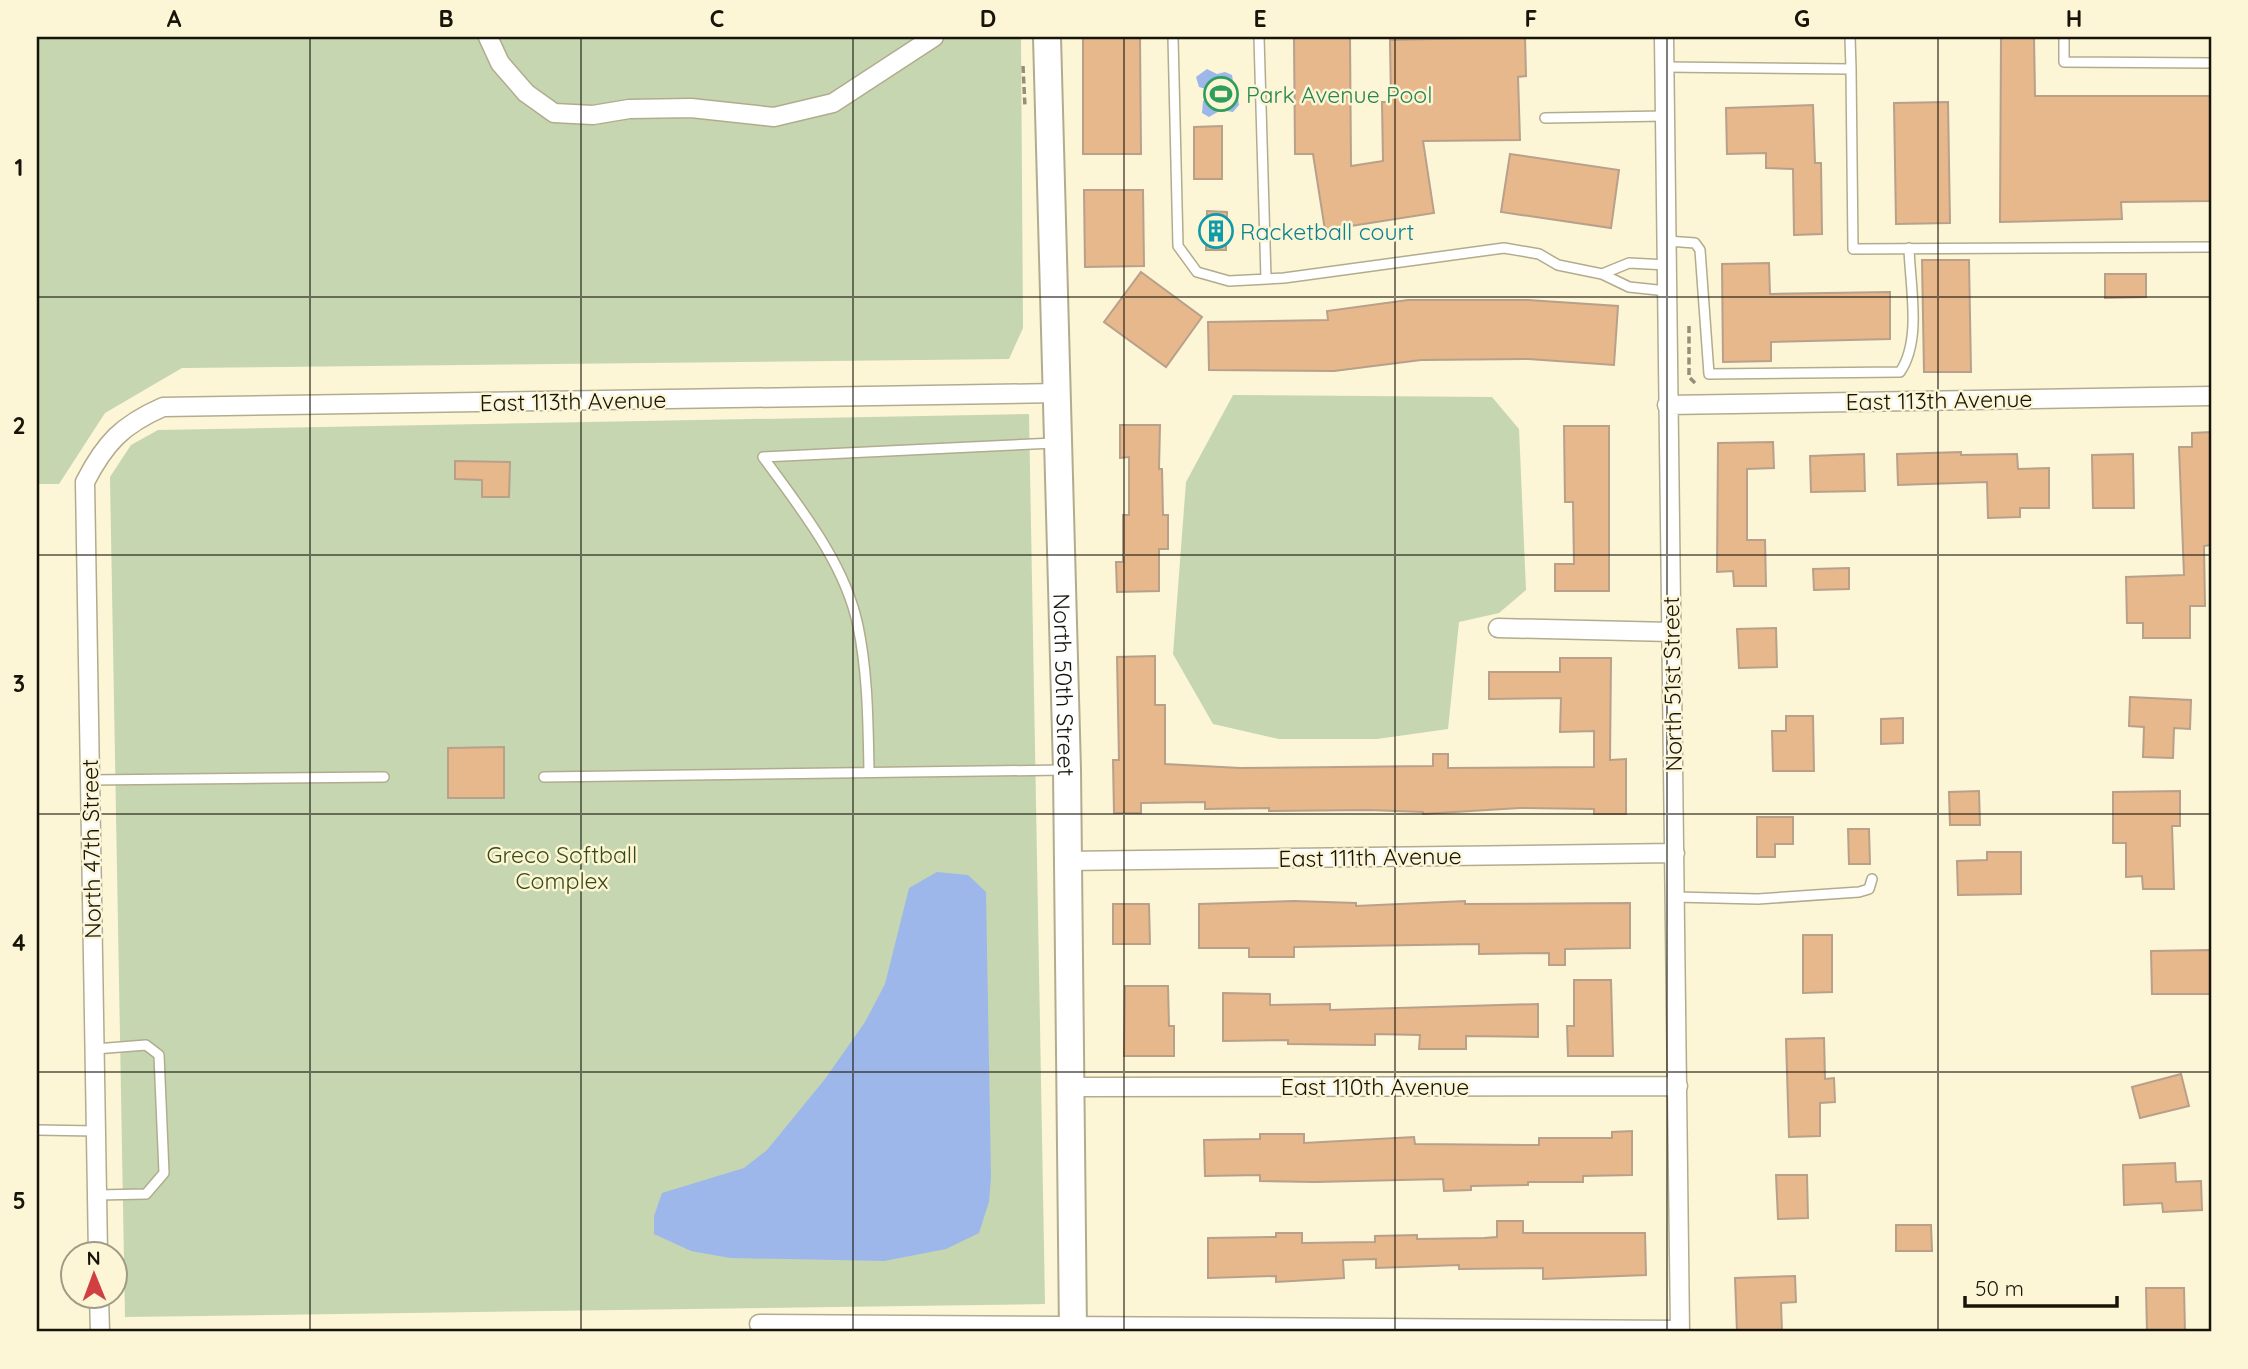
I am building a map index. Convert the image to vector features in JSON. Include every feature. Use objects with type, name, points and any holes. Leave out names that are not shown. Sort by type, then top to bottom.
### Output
[{"type":"street","points":[[488,37],[499,63],[526,93],[554,113],[593,115],[629,109],[691,108],[774,117],[833,103],[934,37]]},
{"type":"street","name":"North 50th Street","points":[[1047,37],[1066,770],[1072,1087],[1072,1329]]},
{"type":"street","name":"North 51st Street","points":[[1664,37],[1680,1331]]},
{"type":"street","name":"East 113th Avenue","points":[[102,449],[135,420],[163,407],[1058,393]]},
{"type":"street","name":"East 113th Avenue","points":[[1667,405],[2211,396]]},
{"type":"street","name":"North 47th Street","points":[[98,1240],[85,482],[102,449]]},
{"type":"street","points":[[1498,628],[1671,632]]},
{"type":"street","name":"East 111th Avenue","points":[[1066,861],[1675,853]]},
{"type":"street","name":"East 110th Avenue","points":[[1072,1087],[1678,1086]]},
{"type":"street","points":[[99,1310],[100,1332]]},
{"type":"street","points":[[759,1324],[1072,1329],[1680,1331]]},
{"type":"lane","points":[[1174,37],[1178,246],[1197,272],[1229,281],[1266,279],[1504,248],[1539,254],[1558,265],[1602,274],[1629,286],[1667,291]]},
{"type":"lane","points":[[1259,37],[1266,279]]},
{"type":"lane","points":[[1850,37],[1853,249],[2211,247]]},
{"type":"lane","points":[[2064,37],[2064,62],[2211,63]]},
{"type":"lane","points":[[1664,67],[1851,69]]},
{"type":"lane","points":[[1545,118],[1665,116]]},
{"type":"lane","points":[[1667,241],[1695,243],[1700,250],[1710,374],[1900,372],[1909,359],[1912,342],[1909,248]]},
{"type":"lane","points":[[1602,274],[1629,262],[1667,265]]},
{"type":"lane","points":[[869,771],[867,699],[858,624],[843,583],[812,527],[764,457],[1058,443]]},
{"type":"lane","points":[[544,777],[1066,770]]},
{"type":"lane","points":[[90,779],[384,777]]},
{"type":"lane","points":[[1675,897],[1758,899],[1859,892],[1869,889],[1872,879]]},
{"type":"lane","points":[[95,1049],[146,1045],[159,1055],[164,1173],[146,1194],[97,1195]]},
{"type":"lane","points":[[37,1130],[96,1131]]},
{"type":"path","points":[[1688,318],[1689,377],[1700,387]]},
{"type":"green space","points":[[37,37],[1021,37],[1023,328],[1009,359],[182,368],[105,413],[59,484],[37,484]]},
{"type":"green space","points":[[1233,395],[1492,397],[1519,429],[1526,590],[1499,613],[1459,622],[1448,729],[1377,739],[1279,739],[1213,724],[1173,654],[1186,482]]},
{"type":"green space","name":"Greco Softball Complex","points":[[1029,414],[1045,1304],[125,1317],[125,1310],[130,1310],[130,1240],[124,1240],[110,477],[131,445],[158,430]]},
{"type":"water","name":"Park Avenue Pool","points":[[1207,69],[1217,74],[1225,72],[1232,75],[1233,81],[1228,89],[1238,98],[1239,105],[1233,112],[1221,110],[1209,117],[1202,113],[1203,101],[1211,95],[1209,90],[1199,87],[1196,77]]},
{"type":"water","points":[[937,872],[968,875],[986,892],[991,1177],[989,1202],[979,1233],[946,1249],[884,1261],[730,1258],[691,1251],[654,1234],[654,1216],[662,1193],[744,1168],[767,1150],[825,1079],[865,1022],[885,984],[909,888]]},
{"type":"building","points":[[1083,37],[1140,37],[1141,154],[1083,154]]},
{"type":"building","points":[[1294,37],[1350,37],[1351,166],[1383,161],[1382,102],[1391,102],[1390,40],[1525,37],[1526,76],[1518,77],[1520,140],[1423,141],[1434,213],[1325,230],[1313,154],[1295,154]]},
{"type":"building","points":[[2001,37],[2034,37],[2035,96],[2211,96],[2211,201],[2121,202],[2122,219],[2000,222]]},
{"type":"building","points":[[1948,102],[1950,223],[1896,224],[1894,103]]},
{"type":"building","points":[[1813,105],[1815,163],[1821,163],[1822,234],[1794,235],[1793,169],[1766,168],[1766,153],[1727,154],[1726,108]]},
{"type":"building","points":[[1222,126],[1222,179],[1194,179],[1194,127]]},
{"type":"building","points":[[1510,154],[1619,170],[1611,228],[1501,212]]},
{"type":"building","points":[[1084,190],[1143,190],[1144,266],[1085,267]]},
{"type":"building","name":"Racketball court","points":[[1207,211],[1227,212],[1226,250],[1206,250]]},
{"type":"building","points":[[1922,260],[1969,260],[1971,372],[1924,372]]},
{"type":"building","points":[[1769,263],[1770,294],[1890,292],[1890,339],[1771,342],[1771,361],[1723,362],[1722,264]]},
{"type":"building","points":[[1141,272],[1202,317],[1166,367],[1104,322]]},
{"type":"building","points":[[2105,274],[2146,274],[2146,297],[2105,298]]},
{"type":"building","points":[[1408,300],[1528,300],[1618,306],[1614,365],[1528,359],[1421,360],[1334,371],[1209,370],[1208,322],[1328,320],[1327,311]]},
{"type":"building","points":[[1120,425],[1160,425],[1159,469],[1162,469],[1163,515],[1168,515],[1168,549],[1159,549],[1159,591],[1117,592],[1116,562],[1123,562],[1123,515],[1129,515],[1129,457],[1120,458]]},
{"type":"building","points":[[1564,426],[1609,426],[1609,591],[1555,591],[1555,564],[1574,564],[1573,502],[1565,502]]},
{"type":"building","points":[[2211,432],[2211,545],[2204,546],[2205,606],[2190,606],[2190,638],[2143,638],[2143,623],[2127,623],[2126,577],[2184,575],[2179,447],[2192,447],[2192,433]]},
{"type":"building","points":[[1773,442],[1774,468],[1747,469],[1747,540],[1765,540],[1766,586],[1734,586],[1733,571],[1717,572],[1718,443]]},
{"type":"building","points":[[1961,452],[1961,455],[2017,454],[2018,469],[2049,468],[2049,508],[2020,508],[2020,517],[1988,518],[1987,482],[1898,485],[1897,454]]},
{"type":"building","points":[[1864,454],[1865,491],[1811,492],[1810,456]]},
{"type":"building","points":[[2133,454],[2134,508],[2093,508],[2092,455]]},
{"type":"building","points":[[455,461],[510,462],[509,497],[482,497],[482,480],[455,479]]},
{"type":"building","points":[[1849,568],[1849,589],[1814,590],[1813,569]]},
{"type":"building","points":[[1776,628],[1777,667],[1739,668],[1737,629]]},
{"type":"building","points":[[1155,656],[1155,705],[1165,705],[1165,764],[1240,768],[1433,766],[1433,754],[1448,754],[1448,768],[1594,767],[1594,731],[1560,732],[1561,698],[1489,699],[1489,672],[1560,672],[1560,658],[1611,658],[1610,760],[1626,759],[1626,814],[1594,814],[1594,809],[1520,808],[1423,814],[1368,810],[1269,811],[1269,808],[1205,809],[1205,802],[1141,803],[1141,813],[1114,813],[1113,760],[1119,760],[1117,657]]},
{"type":"building","points":[[2130,697],[2191,700],[2190,729],[2174,728],[2173,758],[2143,757],[2144,727],[2129,726]]},
{"type":"building","points":[[1786,716],[1813,716],[1814,771],[1773,771],[1772,731],[1786,731]]},
{"type":"building","points":[[1903,718],[1903,743],[1881,744],[1881,719]]},
{"type":"building","points":[[504,747],[504,798],[448,798],[448,748]]},
{"type":"building","points":[[1979,791],[1980,825],[1950,825],[1949,792]]},
{"type":"building","points":[[2180,791],[2180,826],[2172,826],[2174,889],[2143,889],[2142,876],[2126,877],[2126,843],[2113,843],[2113,792]]},
{"type":"building","points":[[1757,817],[1793,817],[1793,844],[1775,844],[1775,857],[1757,857]]},
{"type":"building","points":[[1848,829],[1869,829],[1870,864],[1849,864]]},
{"type":"building","points":[[1987,852],[2021,852],[2021,894],[1958,895],[1957,861],[1987,860]]},
{"type":"building","points":[[1294,901],[1356,903],[1356,906],[1465,901],[1465,904],[1630,903],[1630,948],[1565,949],[1565,965],[1549,965],[1549,953],[1479,954],[1479,944],[1294,947],[1294,957],[1249,957],[1249,948],[1199,948],[1199,904]]},
{"type":"building","points":[[1113,904],[1149,904],[1150,944],[1113,944]]},
{"type":"building","points":[[1803,935],[1832,935],[1832,992],[1803,993]]},
{"type":"building","points":[[2211,950],[2211,994],[2152,994],[2151,951]]},
{"type":"building","points":[[1574,980],[1611,980],[1613,1056],[1568,1056],[1567,1026],[1574,1026]]},
{"type":"building","points":[[1125,986],[1168,986],[1169,1026],[1174,1026],[1174,1056],[1124,1056]]},
{"type":"building","points":[[1223,993],[1270,994],[1270,1005],[1330,1004],[1330,1010],[1538,1004],[1538,1037],[1466,1036],[1466,1049],[1419,1049],[1420,1035],[1375,1034],[1375,1045],[1288,1044],[1288,1040],[1223,1041]]},
{"type":"building","points":[[1824,1038],[1825,1079],[1834,1078],[1835,1102],[1820,1103],[1820,1136],[1789,1137],[1786,1039]]},
{"type":"building","points":[[2181,1074],[2189,1106],[2140,1118],[2132,1087]]},
{"type":"building","points":[[1632,1131],[1632,1175],[1583,1176],[1583,1182],[1528,1182],[1528,1185],[1471,1186],[1471,1190],[1444,1191],[1443,1179],[1315,1182],[1260,1181],[1260,1175],[1205,1176],[1204,1140],[1260,1139],[1260,1134],[1304,1134],[1304,1143],[1414,1137],[1415,1144],[1539,1145],[1539,1138],[1612,1138],[1612,1132]]},
{"type":"building","points":[[2175,1163],[2176,1182],[2201,1181],[2202,1210],[2163,1212],[2162,1203],[2124,1205],[2123,1165]]},
{"type":"building","points":[[1776,1175],[1807,1175],[1808,1218],[1778,1219]]},
{"type":"building","points":[[1497,1221],[1523,1221],[1523,1233],[1645,1233],[1646,1275],[1543,1279],[1543,1268],[1459,1269],[1459,1265],[1376,1268],[1376,1259],[1343,1260],[1344,1278],[1276,1282],[1276,1276],[1208,1278],[1208,1238],[1276,1237],[1276,1233],[1302,1233],[1302,1243],[1375,1242],[1375,1236],[1417,1235],[1417,1239],[1484,1238],[1497,1237]]},
{"type":"building","points":[[1896,1225],[1931,1225],[1932,1251],[1896,1251]]},
{"type":"building","points":[[1795,1276],[1796,1302],[1781,1303],[1782,1332],[1737,1332],[1735,1278]]},
{"type":"building","points":[[2146,1288],[2184,1288],[2185,1332],[2147,1332]]},
{"type":"place","name":"Park Avenue Pool","points":[[1221,94]]},
{"type":"place","name":"Racketball court","points":[[1216,231]]}]
